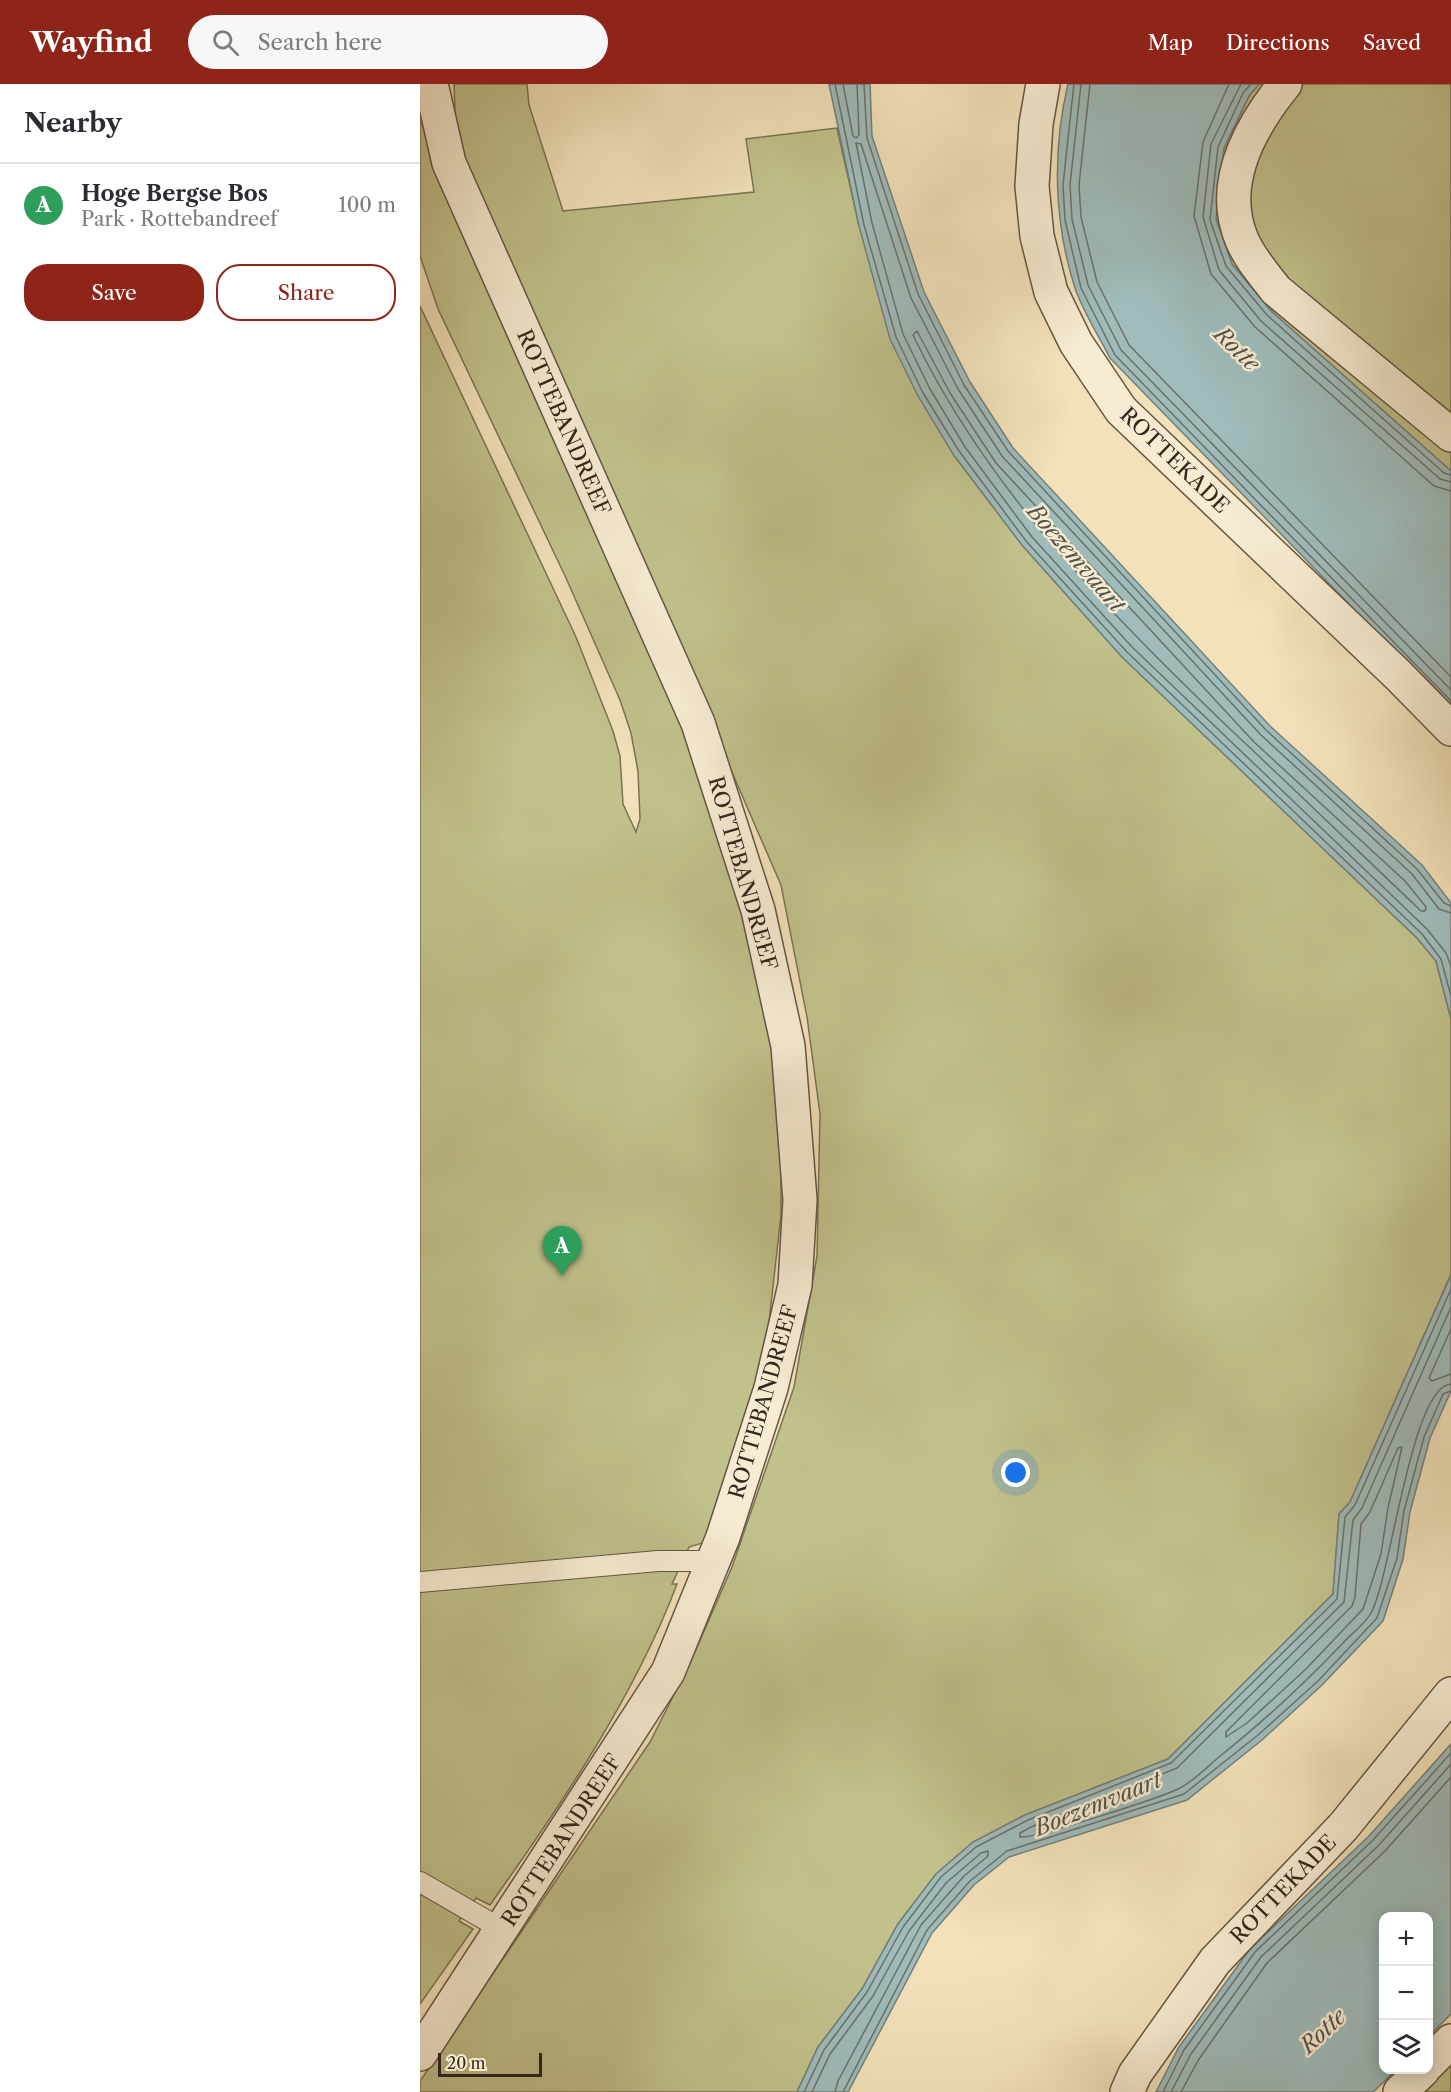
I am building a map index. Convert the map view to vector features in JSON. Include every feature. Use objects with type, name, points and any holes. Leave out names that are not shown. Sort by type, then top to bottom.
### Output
[{"type":"street","name":"ROTTEBANDREEF","points":[[420,2054],[503,1930],[668,1672],[713,1562],[771,1388],[795,1285],[800,1200],[788,1046],[758,910],[698,723],[449,163],[431,84]]},
{"type":"street","name":"ROTTEKADE","points":[[1044,84],[1036,124],[1032,186],[1037,236],[1051,292],[1076,343],[1121,410],[1398,675],[1451,729]]},
{"type":"street","points":[[1285,84],[1252,130],[1240,158],[1235,186],[1234,214],[1242,240],[1254,262],[1275,290],[1451,435]]},
{"type":"street","name":"ROTTEKADE","points":[[1127,2092],[1135,2074],[1215,1961],[1342,1827],[1451,1694]]},
{"type":"street","points":[[1433,2059],[1451,2041]]},
{"type":"street","points":[[1400,2092],[1419,2074]]},
{"type":"lane","points":[[420,1582],[658,1561],[713,1562]]},
{"type":"lane","points":[[420,1882],[503,1930]]},
{"type":"green space","points":[[454,84],[527,84],[529,105],[563,211],[754,192],[746,139],[837,128],[859,226],[953,454],[1022,545],[1122,657],[1417,938],[1436,961],[1451,1019],[1451,1274],[1350,1502],[1339,1514],[1333,1594],[1168,1759],[1025,1815],[973,1842],[936,1874],[898,1924],[862,1989],[818,2047],[797,2092],[420,2092],[420,2081],[650,1742],[691,1661],[732,1567],[794,1387],[817,1256],[820,1114],[807,1017],[781,885],[456,138]]},
{"type":"green space","points":[[1259,84],[1276,84],[1235,242],[1451,447],[1451,471],[1271,311],[1232,264],[1216,219],[1224,148],[1249,96]]},
{"type":"green space","points":[[1294,84],[1451,84],[1451,428],[1290,292],[1251,235],[1243,183]]},
{"type":"green space","points":[[420,118],[440,178],[658,668],[699,769],[741,905],[771,1038],[781,1111],[781,1215],[768,1331],[740,1442],[706,1542],[689,1547],[672,1584],[677,1584],[660,1626],[640,1668],[594,1750],[490,1905],[476,1898],[459,1921],[473,1929],[420,2004],[420,306],[576,637],[613,731],[620,756],[623,804],[636,832],[640,819],[638,771],[631,733],[620,700],[566,578],[438,309],[420,256]]},
{"type":"green space","points":[[1451,2053],[1451,2092],[1411,2092],[1429,2074],[1433,2074],[1433,2071]]},
{"type":"water","name":"Boezemvaart","points":[[829,84],[870,84],[872,136],[924,292],[970,382],[1013,448],[1270,726],[1422,865],[1451,903],[1451,1019],[1436,961],[1417,938],[1122,657],[1022,545],[953,454],[918,396],[890,339],[859,226]]},
{"type":"water","name":"Rotte","points":[[1068,84],[1259,84],[1249,96],[1224,148],[1216,219],[1232,264],[1271,311],[1451,471],[1451,709],[1110,358],[1078,297],[1068,263],[1059,213],[1059,135]]},
{"type":"water","name":"Boezemvaart","points":[[1451,1275],[1451,1391],[1430,1438],[1410,1512],[1403,1559],[1383,1621],[1322,1685],[1262,1740],[1187,1800],[1009,1857],[974,1885],[932,1933],[848,2092],[797,2092],[818,2047],[862,1989],[898,1924],[936,1874],[973,1842],[1025,1815],[1168,1759],[1333,1594],[1339,1514],[1350,1502]]},
{"type":"water","name":"Rotte","points":[[1451,1744],[1451,2014],[1433,2032],[1433,1912],[1379,1912],[1379,2074],[1392,2074],[1373,2092],[1156,2092],[1179,2047],[1250,1949],[1369,1836]]},
{"type":"place","name":"Hoge Bergse Bos","points":[[562,1276]]}]
